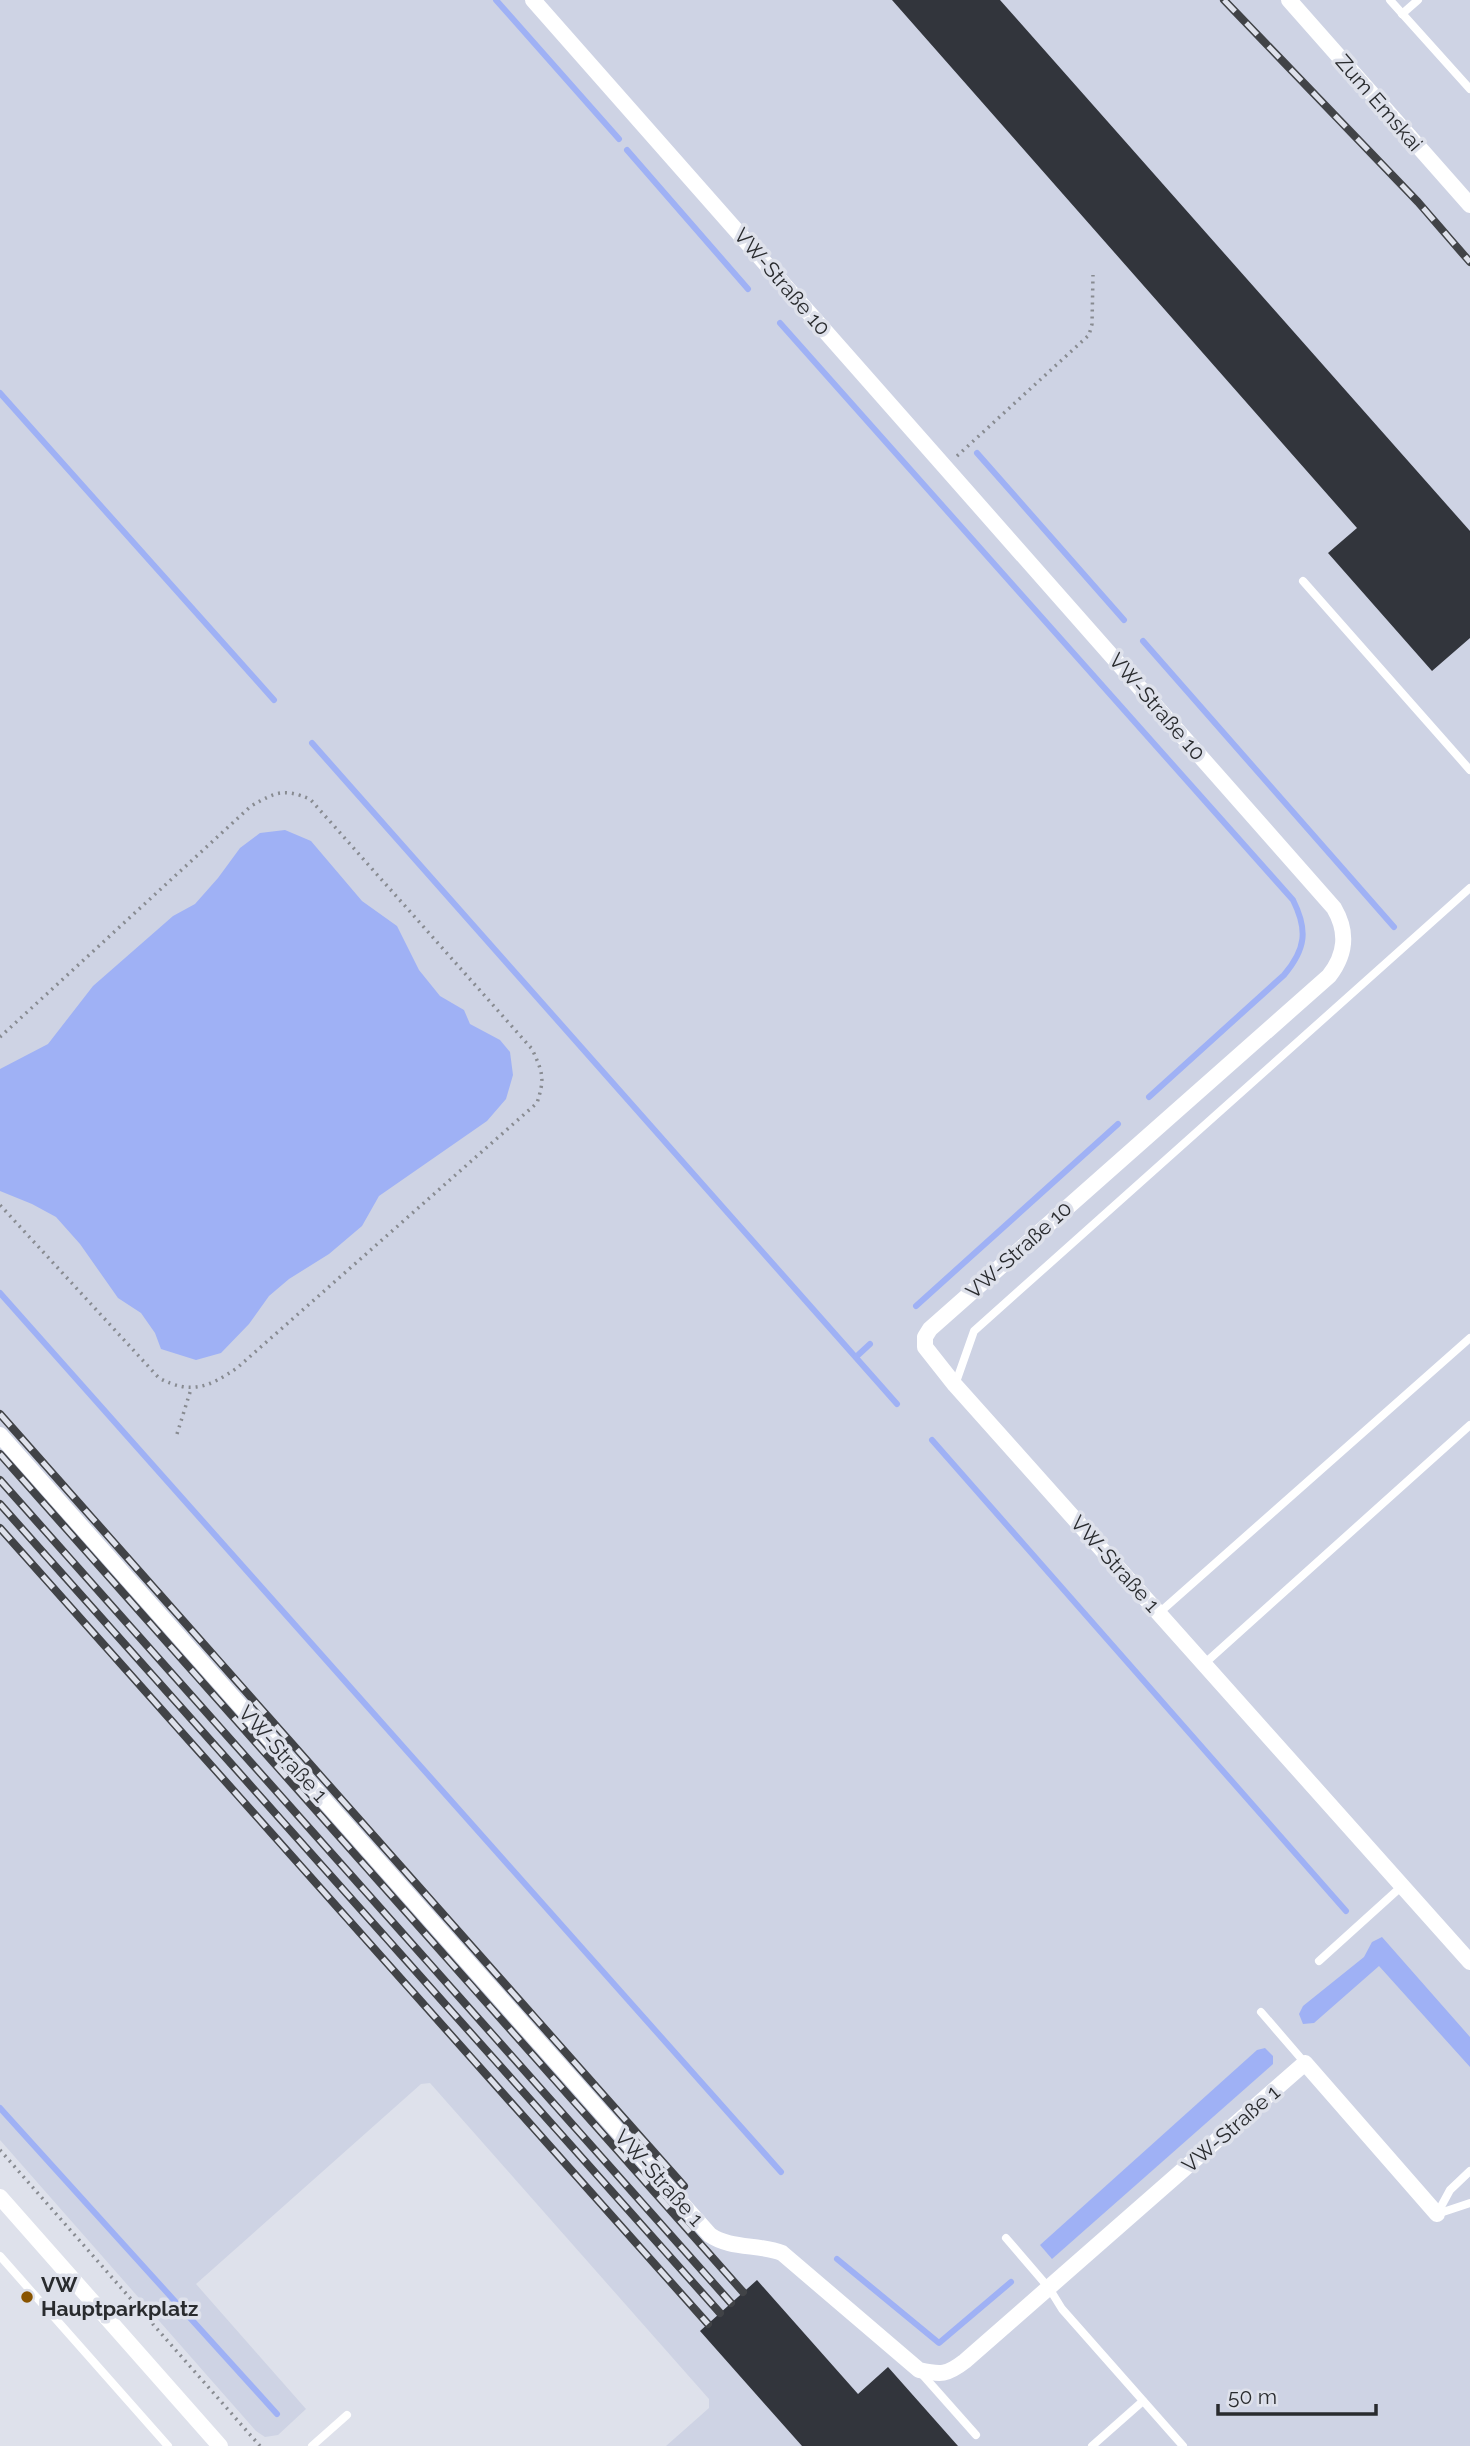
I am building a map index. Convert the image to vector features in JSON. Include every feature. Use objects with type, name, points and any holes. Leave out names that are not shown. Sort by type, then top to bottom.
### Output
[{"type":"street","name":"VW-Straße 10","points":[[533,0],[1334,908],[1343,927],[1343,951],[1338,965],[1329,976],[930,1329],[925,1337],[925,1347],[955,1385]]},
{"type":"street","name":"Zum Emskai","points":[[1289,0],[1470,205]]},
{"type":"street","name":"VW-Straße 1","points":[[955,1385],[1470,1962]]},
{"type":"street","name":"VW-Straße 1","points":[[0,1435],[710,2235],[725,2242],[782,2253],[919,2370],[937,2375],[951,2371],[1305,2063]]},
{"type":"street","points":[[1305,2063],[1437,2214]]},
{"type":"street","points":[[0,2197],[220,2446]]},
{"type":"lane","points":[[1390,0],[1470,89]]},
{"type":"lane","points":[[1402,14],[1418,0]]},
{"type":"lane","points":[[1303,581],[1470,770]]},
{"type":"lane","points":[[955,1385],[974,1331],[1470,888]]},
{"type":"lane","points":[[1158,1613],[1470,1338]]},
{"type":"lane","points":[[1203,1664],[1470,1425]]},
{"type":"lane","points":[[1319,1961],[1402,1886]]},
{"type":"lane","points":[[1261,2012],[1305,2063]]},
{"type":"lane","points":[[1437,2214],[1450,2190],[1470,2171]]},
{"type":"lane","points":[[1437,2214],[1470,2203]]},
{"type":"lane","points":[[1006,2238],[1049,2288],[1062,2309],[1183,2446]]},
{"type":"lane","points":[[0,2256],[167,2446]]},
{"type":"lane","points":[[919,2370],[976,2435]]},
{"type":"lane","points":[[1092,2446],[1143,2401]]},
{"type":"lane","points":[[312,2446],[348,2415]]},
{"type":"path","points":[[945,467],[1089,335],[1092,324],[1093,275]]},
{"type":"path","points":[[0,1037],[251,806],[269,796],[290,791],[310,799],[532,1049],[541,1069],[543,1085],[537,1103],[237,1368],[218,1381],[191,1389],[174,1386],[159,1378],[0,1205]]},
{"type":"path","points":[[177,1434],[191,1389]]},
{"type":"path","points":[[0,2150],[260,2446]]},
{"type":"shaded area","points":[[0,0],[1470,0],[1470,2446],[666,2446],[709,2408],[709,2399],[430,2083],[421,2084],[196,2284],[306,2409],[278,2435],[265,2437],[256,2431],[0,2140]]},
{"type":"water","points":[[285,830],[311,841],[362,901],[397,926],[419,970],[440,996],[464,1010],[470,1024],[500,1040],[510,1052],[513,1075],[506,1099],[487,1121],[379,1196],[362,1226],[329,1254],[289,1279],[269,1296],[249,1324],[221,1353],[196,1360],[161,1349],[155,1333],[141,1313],[118,1298],[80,1244],[56,1217],[0,1191],[0,1069],[48,1044],[93,986],[173,916],[195,904],[240,848],[260,833]]},
{"type":"water","points":[[1382,1937],[1470,2037],[1470,2067],[1379,1966],[1314,2023],[1303,2024],[1299,2014],[1303,2006],[1364,1957],[1372,1942]]},
{"type":"water","points":[[1265,2048],[1273,2056],[1273,2064],[1052,2259],[1040,2245],[1257,2050]]},
{"type":"building","points":[[892,0],[1000,0],[1470,531],[1470,638],[1432,671],[1328,553],[1357,528]]},
{"type":"building","points":[[757,2280],[858,2394],[888,2367],[958,2446],[802,2446],[700,2331]]},
{"type":"waterway","points":[[496,0],[619,139]]},
{"type":"waterway","points":[[627,150],[748,289]]},
{"type":"waterway","points":[[780,323],[1293,900],[1303,930],[1300,948],[1291,966],[1149,1097]]},
{"type":"waterway","points":[[0,393],[274,700]]},
{"type":"waterway","points":[[977,453],[1124,620]]},
{"type":"waterway","points":[[1143,641],[1394,927]]},
{"type":"waterway","points":[[312,743],[897,1404]]},
{"type":"waterway","points":[[916,1306],[1118,1124]]},
{"type":"waterway","points":[[0,1293],[781,2172]]},
{"type":"waterway","points":[[856,1357],[870,1344]]},
{"type":"waterway","points":[[932,1440],[1346,1911]]},
{"type":"waterway","points":[[0,2108],[277,2414]]},
{"type":"waterway","points":[[837,2259],[939,2343],[1011,2282]]},
{"type":"railway","points":[[1224,0],[1418,202],[1470,262]]},
{"type":"railway","points":[[0,1414],[684,2186]]},
{"type":"railway","points":[[0,1454],[743,2292]]},
{"type":"railway","points":[[0,1480],[731,2303]]},
{"type":"railway","points":[[0,1504],[720,2313]]},
{"type":"railway","points":[[0,1528],[708,2324]]},
{"type":"place","name":"VW Hauptparkplatz","points":[[27,2297]]}]
